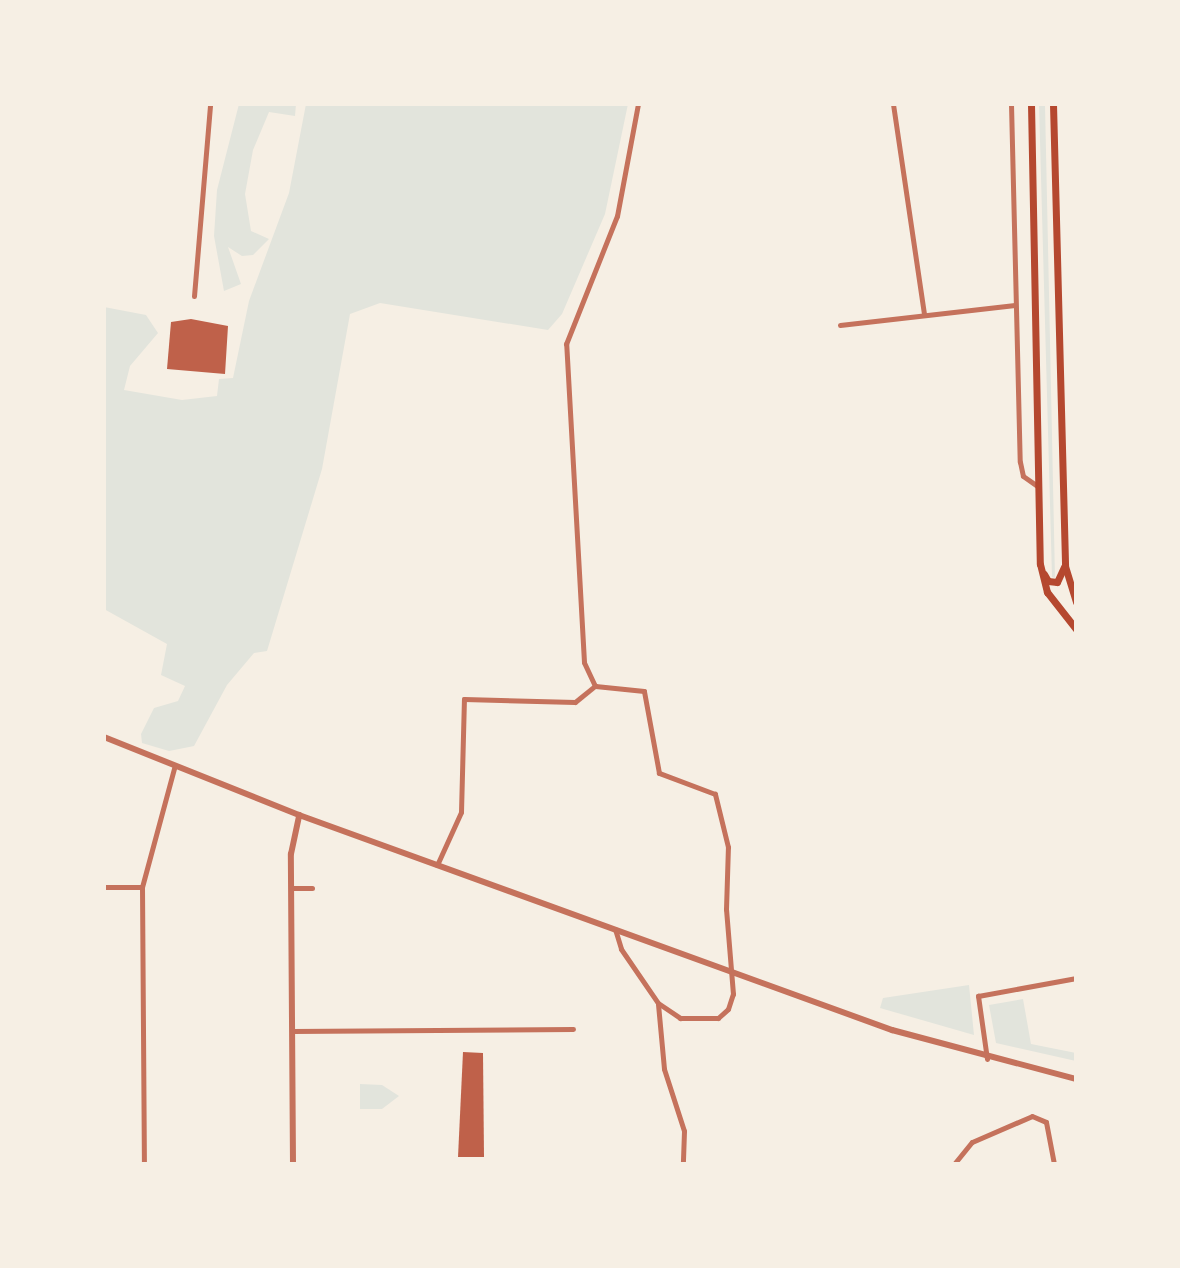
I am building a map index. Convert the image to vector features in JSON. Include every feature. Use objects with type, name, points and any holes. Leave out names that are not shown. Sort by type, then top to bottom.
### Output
[{"type":"main road","points":[[1031,104],[1040,564],[1047,592],[1076,629]]},
{"type":"main road","points":[[1053,104],[1065,566],[1076,602]]},
{"type":"main road","points":[[1040,564],[1052,584],[1065,566]]},
{"type":"street","points":[[194,296],[210,104]]},
{"type":"street","points":[[595,686],[584,662],[566,344],[617,216],[638,104]]},
{"type":"street","points":[[893,104],[924,314]]},
{"type":"street","points":[[1011,104],[1020,462],[1023,476],[1039,487]]},
{"type":"street","points":[[840,325],[1015,305]]},
{"type":"street","points":[[437,865],[461,812],[464,699],[575,702],[595,686],[644,691],[659,773],[715,794],[728,847],[726,909],[733,994],[728,1009],[718,1018],[680,1018],[658,1003],[621,949],[615,929]]},
{"type":"street","points":[[104,737],[299,815],[871,1023],[987,1059],[1076,1079]]},
{"type":"street","points":[[144,1164],[142,887],[175,765]]},
{"type":"street","points":[[293,1164],[291,888],[299,815]]},
{"type":"street","points":[[104,887],[142,887]]},
{"type":"street","points":[[291,888],[312,888]]},
{"type":"street","points":[[987,1059],[978,996],[1076,978]]},
{"type":"street","points":[[658,1003],[664,1069],[684,1131],[683,1164]]},
{"type":"street","points":[[292,1031],[573,1029]]},
{"type":"street","points":[[954,1164],[972,1142],[1032,1116],[1046,1122],[1054,1164]]},
{"type":"shaded area","points":[[239,104],[296,104],[295,116],[269,112],[253,150],[245,194],[251,231],[269,239],[253,255],[242,256],[228,247],[241,284],[224,291],[214,236],[217,190]]},
{"type":"shaded area","points":[[306,104],[628,104],[605,214],[562,314],[548,330],[380,303],[350,314],[322,469],[267,651],[254,653],[227,685],[194,746],[169,751],[142,743],[141,734],[154,708],[178,701],[185,686],[161,675],[167,644],[104,609],[104,307],[146,315],[158,333],[130,366],[124,390],[182,400],[217,396],[219,379],[233,378],[249,301],[289,193]]},
{"type":"shaded area","points":[[1039,104],[1045,104],[1055,578],[1052,577]]},
{"type":"shaded area","points":[[969,985],[974,1035],[880,1008],[883,998]]},
{"type":"shaded area","points":[[1023,999],[1031,1044],[1076,1053],[1076,1061],[996,1043],[989,1005]]},
{"type":"shaded area","points":[[360,1084],[382,1085],[399,1096],[382,1109],[360,1109]]},
{"type":"building","points":[[191,319],[228,326],[225,374],[167,369],[171,322]]},
{"type":"building","points":[[463,1052],[483,1053],[484,1157],[458,1157]]}]
